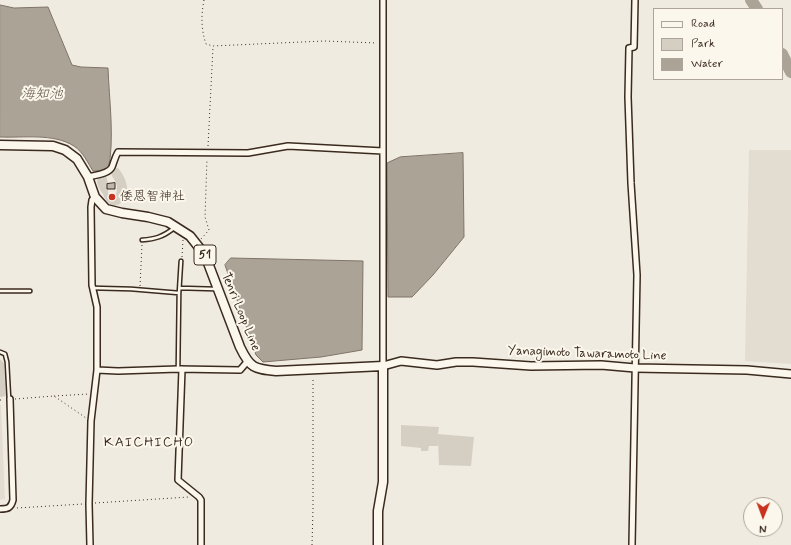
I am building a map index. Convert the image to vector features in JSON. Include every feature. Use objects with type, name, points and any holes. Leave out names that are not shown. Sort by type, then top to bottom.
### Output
[{"type":"main road","name":"Tenri Loop Line","points":[[0,144],[53,146],[65,150],[77,159],[88,177],[96,197],[106,209],[168,222],[196,243],[205,255],[240,348],[247,362],[255,367],[263,370],[276,371],[383,366]]},
{"type":"main road","name":"Yanagimoto Tawaramoto Line","points":[[383,366],[400,361],[437,365],[456,362],[473,362],[531,366],[600,365],[635,368],[748,370],[791,374]]},
{"type":"main road","points":[[378,545],[378,511],[383,482],[383,366]]},
{"type":"street","points":[[383,0],[383,366]]},
{"type":"street","points":[[632,545],[637,260],[630,183],[628,97],[629,48],[634,47],[635,0]]},
{"type":"street","points":[[88,177],[109,171],[112,168],[115,156],[118,152],[248,153],[288,146],[383,151]]},
{"type":"street","points":[[90,545],[89,504],[91,422],[97,370],[97,307],[93,288],[91,207],[92,200],[96,197]]},
{"type":"street","points":[[97,370],[118,372],[180,369],[240,370],[247,362]]},
{"type":"street","points":[[180,369],[178,480],[201,500],[201,545]]},
{"type":"street","points":[[0,509],[12,506],[13,500],[10,400]]},
{"type":"lane","points":[[142,240],[156,239],[165,235],[175,227]]},
{"type":"lane","points":[[180,369],[179,293],[181,261]]},
{"type":"lane","points":[[93,288],[179,293]]},
{"type":"lane","points":[[180,288],[217,289]]},
{"type":"lane","points":[[0,291],[30,291]]},
{"type":"lane","points":[[0,352],[5,354],[7,362],[10,400]]},
{"type":"path","points":[[204,0],[202,33],[206,44],[213,46],[324,41],[384,43]]},
{"type":"path","points":[[181,261],[183,232]]},
{"type":"path","points":[[139,290],[142,240]]},
{"type":"path","points":[[312,545],[313,369]]},
{"type":"path","points":[[10,400],[95,394]]},
{"type":"path","points":[[54,396],[91,422]]},
{"type":"path","points":[[8,508],[199,497]]},
{"type":"shaded area","points":[[749,150],[791,150],[791,364],[745,361]]},
{"type":"shaded area","points":[[0,405],[5,499],[0,500]]},
{"type":"green space","points":[[118,168],[125,179],[127,191],[123,201],[118,205],[115,205],[106,200],[99,188],[97,180],[102,175],[106,176],[109,200],[114,200],[117,186],[111,173],[114,169]]},
{"type":"green space","points":[[0,359],[4,363],[6,396],[0,397]]},
{"type":"green space","points":[[401,425],[439,427],[438,434],[474,437],[471,466],[439,465],[438,440],[438,446],[429,446],[428,451],[421,451],[421,448],[401,446]]},
{"type":"water","name":"海知池","points":[[0,5],[14,8],[48,7],[72,65],[81,67],[108,68],[111,146],[108,170],[93,171],[80,151],[74,146],[57,139],[38,137],[0,137]]},
{"type":"water","points":[[463,153],[464,237],[433,275],[412,297],[388,297],[387,163],[400,157]]},
{"type":"water","points":[[231,258],[363,261],[362,350],[321,357],[263,362],[256,355],[225,265]]},
{"type":"building","points":[[115,183],[115,189],[107,189],[107,184]]},
{"type":"waterway","points":[[751,0],[756,8]]},
{"type":"waterway","points":[[783,56],[791,72]]},
{"type":"place","name":"倭恩智神社","points":[[112,197]]},
{"type":"district","name":"KAICHICHO","points":[[149,443]]}]
